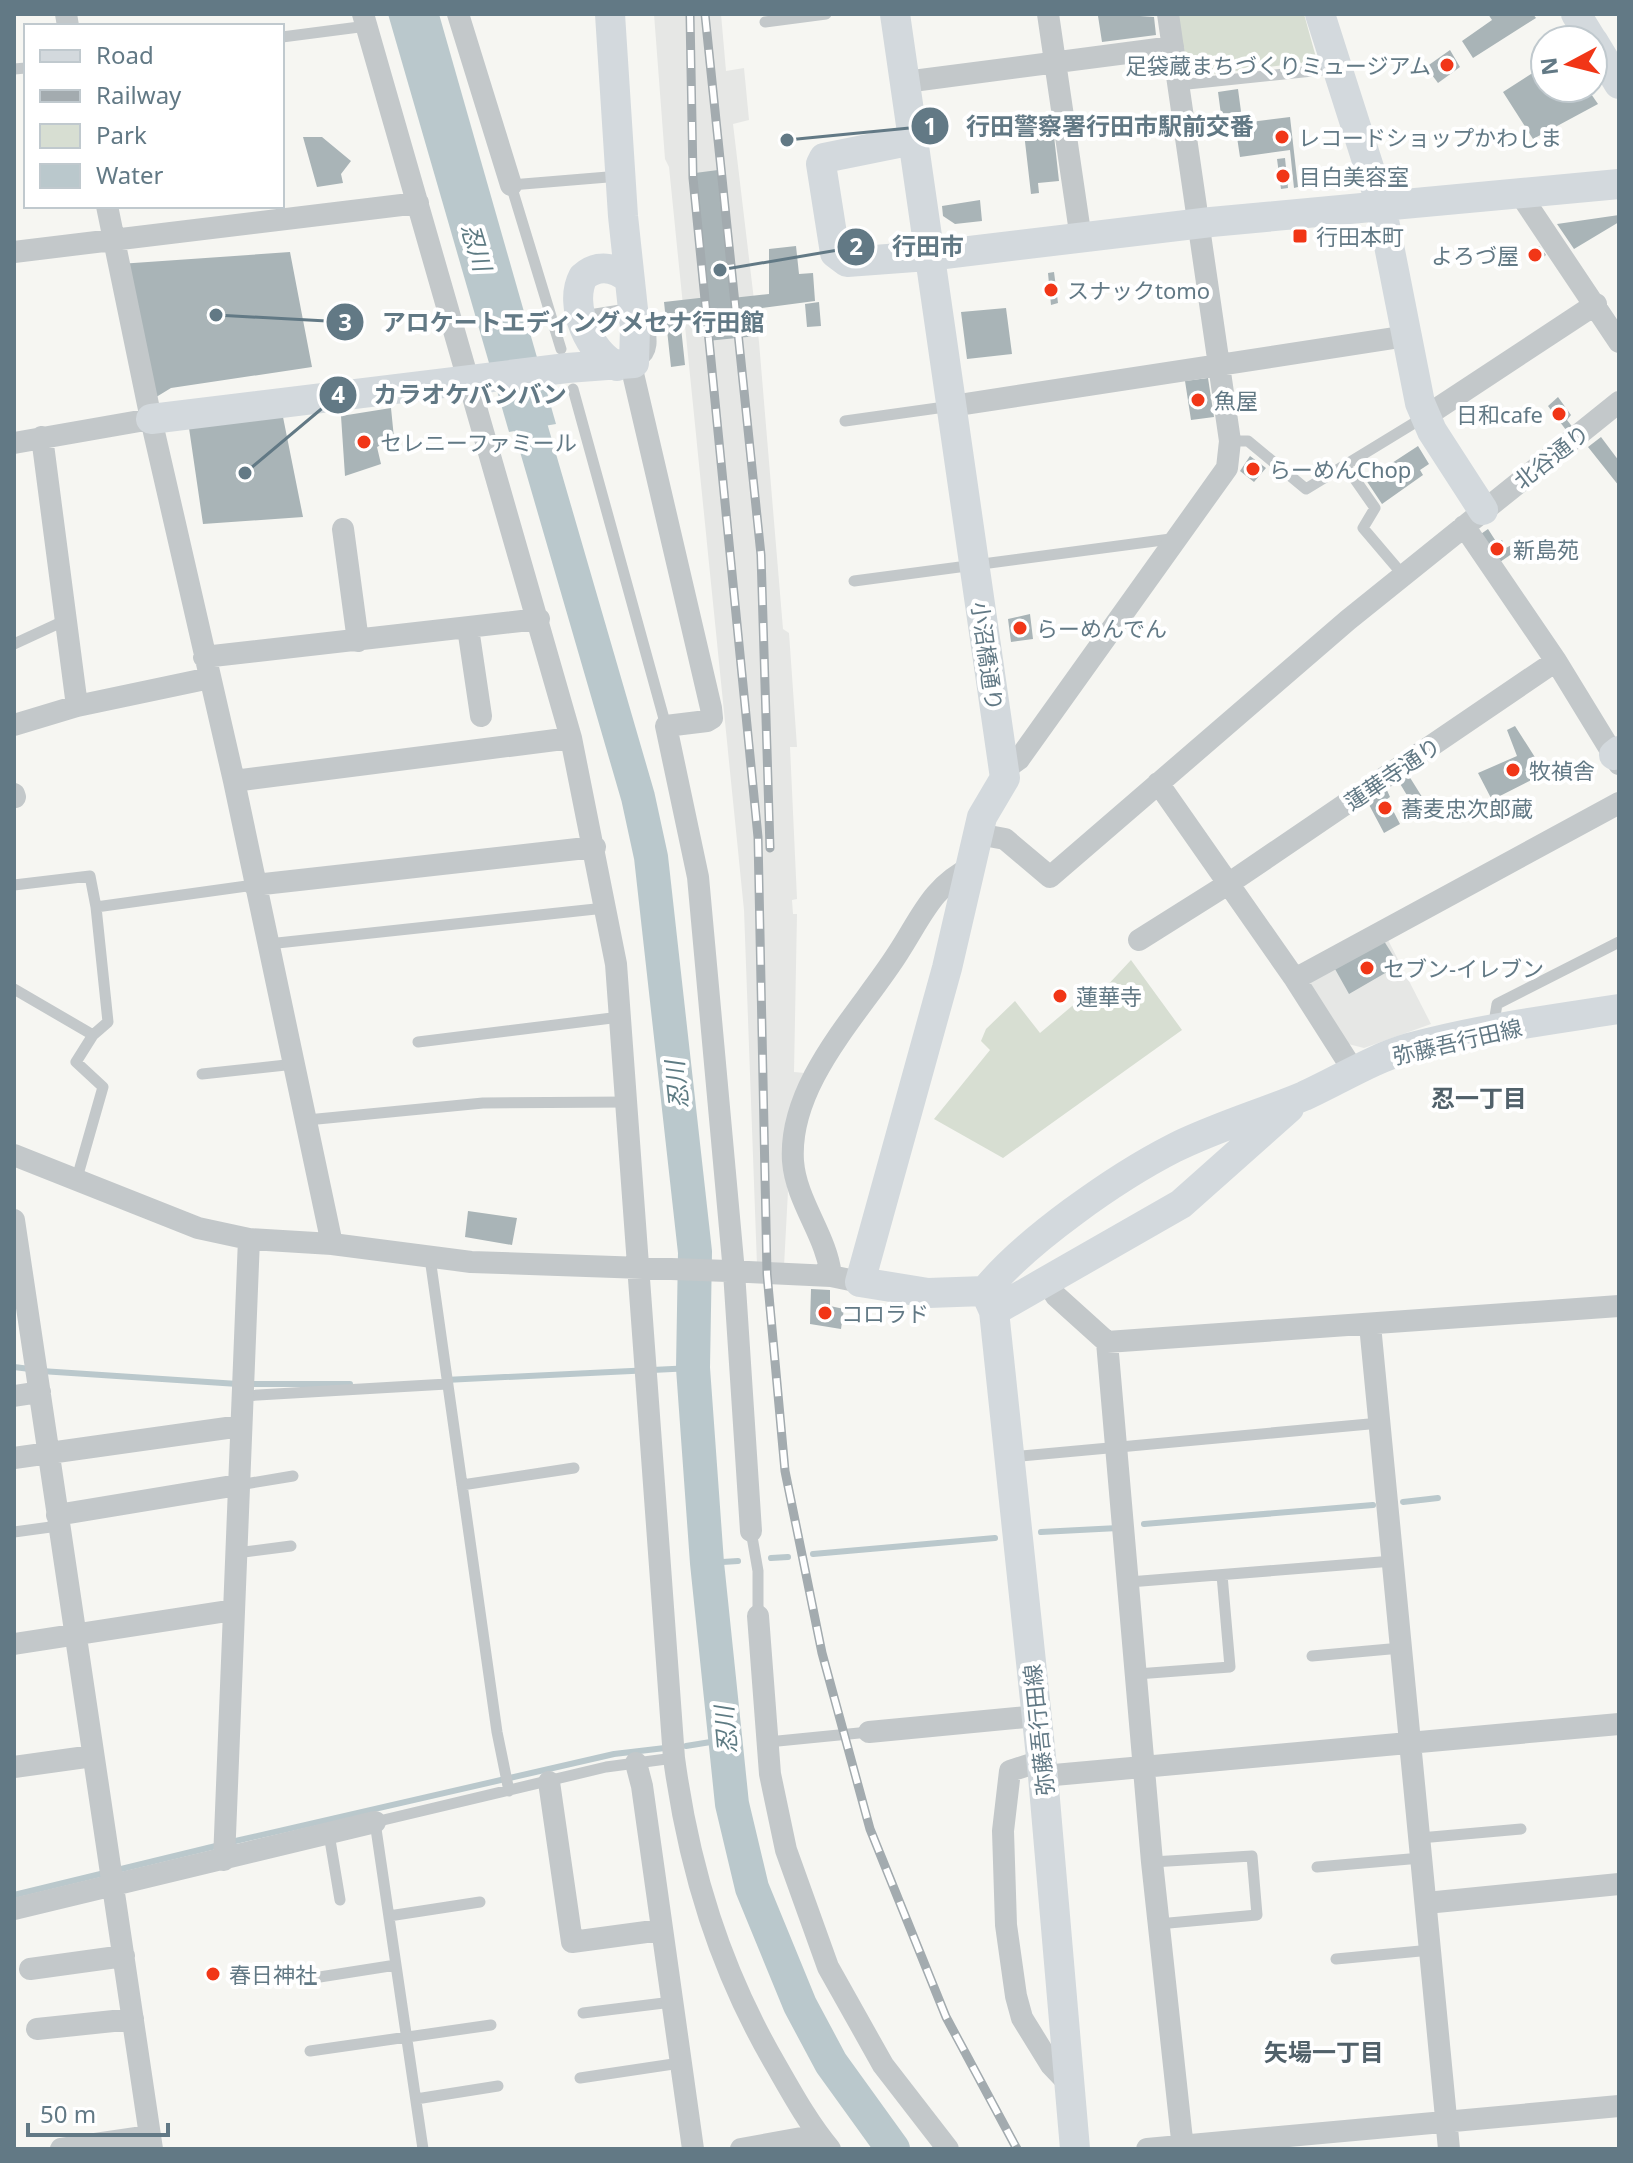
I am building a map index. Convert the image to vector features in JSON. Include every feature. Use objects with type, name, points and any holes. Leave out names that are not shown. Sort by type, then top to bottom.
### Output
[{"type":"street","points":[[458,14],[511,185]]},
{"type":"street","points":[[610,14],[623,216],[633,263],[634,308],[627,364],[712,718],[666,726],[698,877],[751,1531]]},
{"type":"street","name":"小沼橋通り","points":[[895,14],[1005,769]]},
{"type":"street","points":[[1048,14],[1081,239]]},
{"type":"street","points":[[846,1279],[972,867],[982,817],[1004,784],[1005,769],[1019,759],[1180,538],[1227,468],[1230,441],[1168,14]]},
{"type":"street","points":[[1320,14],[1381,205],[1426,416],[1474,518],[1556,661],[1617,757]]},
{"type":"street","points":[[365,20],[539,619],[571,738],[595,847],[620,1017],[642,1268],[674,1758],[690,1856],[725,1965],[764,2046],[824,2142],[741,2149]]},
{"type":"street","points":[[905,82],[1173,47]]},
{"type":"street","points":[[913,140],[830,154],[821,164],[835,253],[840,259],[847,262],[928,256],[1198,223],[1619,184]]},
{"type":"street","points":[[1520,194],[1619,342]]},
{"type":"street","points":[[14,252],[418,203]]},
{"type":"street","points":[[107,208],[332,1244]]},
{"type":"street","points":[[623,216],[615,240],[576,267],[570,277],[571,292],[597,352],[627,364]]},
{"type":"street","points":[[566,369],[585,349],[580,284],[588,273],[618,270],[633,263]]},
{"type":"street","points":[[1426,416],[1596,304]]},
{"type":"street","points":[[952,406],[1407,336]]},
{"type":"street","points":[[14,443],[151,419],[627,364]]},
{"type":"street","name":"北谷通り","points":[[978,834],[1005,839],[1050,877],[1403,575],[1619,402]]},
{"type":"street","points":[[42,437],[77,706]]},
{"type":"street","points":[[343,529],[358,641]]},
{"type":"street","points":[[14,725],[207,667],[358,641],[539,619]]},
{"type":"street","points":[[468,628],[481,716]]},
{"type":"street","name":"蓮華寺通り","points":[[1139,940],[1228,884],[1556,661]]},
{"type":"street","points":[[234,781],[571,738]]},
{"type":"street","points":[[1158,783],[1295,979],[1353,1070]]},
{"type":"street","points":[[1295,979],[1619,803]]},
{"type":"street","points":[[254,885],[595,847]]},
{"type":"street","points":[[846,1279],[828,1256],[798,1183],[793,1161],[800,1120],[828,1049],[898,953],[923,908],[944,883],[972,867]]},
{"type":"street","name":"弥藤吾行田線","points":[[1075,2149],[1037,1716],[1011,1457],[990,1301],[1010,1263],[1051,1228],[1161,1155],[1404,1050],[1493,1029],[1619,1009]]},
{"type":"street","name":"弥藤吾行田線","points":[[990,1301],[1047,1282],[1199,1192],[1303,1096]]},
{"type":"street","points":[[14,1155],[198,1228],[249,1239],[332,1244],[430,1258],[846,1279],[990,1301]]},
{"type":"street","points":[[14,1220],[151,2142],[61,2149]]},
{"type":"street","points":[[224,1860],[249,1239]]},
{"type":"street","points":[[1047,1282],[1056,1296],[1107,1342],[1152,1862],[1183,2147]]},
{"type":"street","points":[[1107,1342],[1619,1306]]},
{"type":"street","points":[[1370,1325],[1449,2149]]},
{"type":"street","points":[[14,1396],[40,1392]]},
{"type":"street","points":[[14,1458],[241,1426]]},
{"type":"street","points":[[58,1520],[238,1485]]},
{"type":"street","points":[[14,1644],[234,1610]]},
{"type":"street","points":[[758,1616],[770,1774],[786,1850],[828,1967],[883,2065],[948,2149]]},
{"type":"street","points":[[869,1732],[1037,1716]]},
{"type":"street","points":[[1070,2085],[1051,2065],[1022,2018],[1006,1925],[1003,1831],[1010,1771],[1146,1768],[1619,1724]]},
{"type":"street","points":[[14,1767],[93,1756]]},
{"type":"street","points":[[636,1763],[642,1786],[693,2149]]},
{"type":"street","points":[[549,1782],[572,1942],[661,1930]]},
{"type":"street","points":[[14,1909],[375,1822]]},
{"type":"street","points":[[1426,1903],[1619,1884]]},
{"type":"street","points":[[30,1969],[124,1956]]},
{"type":"street","points":[[37,2029],[133,2019]]},
{"type":"street","points":[[1147,2149],[1619,2106]]},
{"type":"lane","points":[[765,22],[826,14]]},
{"type":"lane","points":[[284,37],[365,20]]},
{"type":"lane","points":[[1178,85],[1336,66]]},
{"type":"lane","points":[[621,176],[511,185],[666,726]]},
{"type":"lane","points":[[583,317],[634,308]]},
{"type":"lane","points":[[845,421],[952,406]]},
{"type":"lane","points":[[1230,441],[1248,441],[1306,489],[1426,416]]},
{"type":"lane","points":[[1345,465],[1375,508],[1363,528],[1403,575]]},
{"type":"lane","points":[[854,581],[1180,538]]},
{"type":"lane","points":[[14,644],[66,620]]},
{"type":"lane","points":[[14,885],[90,876],[108,1022],[93,1035],[76,1062],[103,1087],[77,1178]]},
{"type":"lane","points":[[96,907],[254,885]]},
{"type":"lane","points":[[268,944],[605,908]]},
{"type":"lane","points":[[1493,1029],[1497,1004],[1619,942]]},
{"type":"lane","points":[[14,989],[93,1035]]},
{"type":"lane","points":[[418,1042],[620,1017]]},
{"type":"lane","points":[[202,1074],[295,1064]]},
{"type":"lane","points":[[307,1120],[483,1103],[628,1102]]},
{"type":"lane","points":[[430,1258],[509,1791]]},
{"type":"lane","points":[[242,1396],[447,1384]]},
{"type":"lane","points":[[1011,1457],[1380,1423]]},
{"type":"lane","points":[[462,1485],[574,1468]]},
{"type":"lane","points":[[238,1485],[293,1476]]},
{"type":"lane","points":[[14,1532],[58,1520]]},
{"type":"lane","points":[[751,1531],[758,1571],[758,1616]]},
{"type":"lane","points":[[236,1553],[291,1546]]},
{"type":"lane","points":[[1129,1582],[1393,1561]]},
{"type":"lane","points":[[1137,1674],[1230,1667],[1222,1575]]},
{"type":"lane","points":[[1312,1656],[1402,1648]]},
{"type":"lane","points":[[768,1742],[869,1732]]},
{"type":"lane","points":[[423,2149],[375,1822],[636,1763],[674,1758]]},
{"type":"lane","points":[[1317,1867],[1521,1829]]},
{"type":"lane","points":[[329,1834],[340,1900]]},
{"type":"lane","points":[[1152,1862],[1252,1856],[1257,1915],[1158,1924]]},
{"type":"lane","points":[[389,1916],[480,1902]]},
{"type":"lane","points":[[1336,1959],[1431,1950]]},
{"type":"lane","points":[[307,1979],[396,1965]]},
{"type":"lane","points":[[583,2013],[672,2002]]},
{"type":"lane","points":[[310,2051],[491,2025]]},
{"type":"lane","points":[[580,2078],[680,2063]]},
{"type":"lane","points":[[416,2099],[498,2086]]},
{"type":"shaded area","points":[[654,14],[721,14],[726,71],[744,68],[749,120],[733,124],[759,342],[783,629],[789,633],[797,747],[790,747],[797,899],[792,900],[793,914],[797,914],[794,1072],[805,1073],[784,1138],[784,1173],[788,1191],[784,1266],[757,1265],[744,910],[669,167],[665,159]]},
{"type":"shaded area","points":[[1386,936],[1431,1024],[1364,1048],[1348,1044],[1307,980]]},
{"type":"green space","points":[[1176,14],[1304,14],[1317,61],[1186,77]]},
{"type":"green space","points":[[1131,960],[1182,1030],[1003,1158],[934,1119],[990,1050],[981,1041],[986,1029],[1015,1001],[1040,1033],[1084,996],[1090,1004]]},
{"type":"water","points":[[388,14],[439,14],[556,424],[509,432]]},
{"type":"building","points":[[1488,14],[1533,14],[1536,18],[1473,58],[1462,41],[1492,20]]},
{"type":"building","points":[[1098,16],[1154,17],[1156,35],[1102,42]]},
{"type":"building","points":[[1450,50],[1460,67],[1438,83],[1426,67]]},
{"type":"building","points":[[1529,75],[1529,104],[1598,104],[1533,139],[1503,92]]},
{"type":"building","points":[[1238,89],[1242,119],[1222,122],[1218,92]]},
{"type":"building","points":[[1290,117],[1298,187],[1294,188],[1290,150],[1240,157],[1235,124]]},
{"type":"building","points":[[1053,127],[1059,181],[1038,183],[1039,193],[1031,194],[1024,133]]},
{"type":"building","points":[[303,137],[322,137],[351,161],[341,174],[343,183],[317,187]]},
{"type":"building","points":[[1285,158],[1288,188],[1281,189],[1277,159]]},
{"type":"building","points":[[718,170],[732,298],[769,294],[769,249],[796,246],[799,274],[813,273],[815,301],[754,309],[757,336],[707,341],[704,315],[680,318],[685,365],[671,367],[664,302],[708,297],[695,173]]},
{"type":"building","points":[[980,200],[982,221],[955,224],[943,216],[942,206]]},
{"type":"building","points":[[1619,215],[1619,222],[1574,249],[1557,224]]},
{"type":"building","points":[[1539,246],[1546,255],[1534,264],[1527,255]]},
{"type":"building","points":[[290,252],[312,367],[171,388],[148,402],[119,264]]},
{"type":"building","points":[[1054,272],[1058,303],[1051,305],[1048,273]]},
{"type":"building","points":[[819,302],[821,326],[807,327],[805,304]]},
{"type":"building","points":[[1006,308],[1012,354],[967,359],[961,312]]},
{"type":"building","points":[[1208,378],[1214,417],[1191,420],[1185,381]]},
{"type":"building","points":[[1558,397],[1571,415],[1567,420],[1574,429],[1569,434],[1548,406]]},
{"type":"building","name":"セレニーファミール","points":[[391,408],[394,438],[377,447],[381,464],[345,476],[341,416]]},
{"type":"building","points":[[283,417],[303,517],[203,524],[189,428]]},
{"type":"building","points":[[1601,437],[1619,461],[1619,486],[1588,447]]},
{"type":"building","points":[[1418,446],[1429,464],[1420,470],[1423,475],[1382,504],[1366,480]]},
{"type":"building","points":[[1250,456],[1266,468],[1254,482],[1240,471]]},
{"type":"building","points":[[1488,529],[1497,543],[1502,540],[1506,548],[1515,543],[1519,549],[1497,564],[1478,536]]},
{"type":"building","points":[[1030,614],[1033,639],[1011,642],[1008,619]]},
{"type":"building","points":[[1515,726],[1545,773],[1492,800],[1478,773],[1517,756],[1507,730]]},
{"type":"building","points":[[1409,776],[1424,800],[1414,807],[1399,782]]},
{"type":"building","points":[[1386,788],[1390,797],[1387,799],[1400,824],[1384,833],[1366,799]]},
{"type":"building","points":[[1384,941],[1399,965],[1349,994],[1335,969]]},
{"type":"building","points":[[468,1211],[517,1218],[512,1245],[465,1237]]},
{"type":"building","points":[[811,1289],[830,1290],[830,1306],[844,1309],[841,1329],[810,1324]]},
{"type":"waterway","name":"忍川","points":[[518,384],[638,797],[651,857],[695,1252],[693,1368],[707,1563],[732,1804],[752,1888],[800,2005],[831,2063],[893,2149]]},
{"type":"waterway","points":[[14,1367],[30,1369]]},
{"type":"waterway","points":[[445,1380],[693,1368]]},
{"type":"waterway","points":[[41,1371],[238,1384]]},
{"type":"waterway","points":[[249,1384],[350,1384]]},
{"type":"waterway","points":[[1403,1502],[1438,1498]]},
{"type":"waterway","points":[[1144,1524],[1373,1505]]},
{"type":"waterway","points":[[1041,1532],[1118,1528]]},
{"type":"waterway","points":[[813,1554],[995,1538]]},
{"type":"waterway","points":[[771,1558],[788,1557]]},
{"type":"waterway","points":[[707,1563],[738,1561]]},
{"type":"waterway","points":[[686,1746],[723,1740]]},
{"type":"waterway","points":[[231,1842],[614,1754],[665,1748]]},
{"type":"waterway","points":[[14,1895],[220,1845]]},
{"type":"railway","points":[[690,14],[693,178],[758,837],[767,1274],[785,1471],[822,1653],[870,1829],[946,2017],[1017,2149]]},
{"type":"railway","points":[[705,14],[761,555],[770,848]]},
{"type":"place","name":"足袋蔵まちづくりミュージアム","points":[[1447,65]]},
{"type":"place","name":"レコードショップかわしま","points":[[1282,137]]},
{"type":"place","name":"行田警察署行田市駅前交番","points":[[787,140]]},
{"type":"place","name":"目白美容室","points":[[1283,176]]},
{"type":"place","name":"行田本町","points":[[1300,236]]},
{"type":"place","name":"よろづ屋","points":[[1535,255]]},
{"type":"place","name":"行田市","points":[[720,270]]},
{"type":"place","name":"スナックtomo","points":[[1051,290]]},
{"type":"place","name":"アロケートエディングメセナ行田館","points":[[216,315]]},
{"type":"place","name":"魚屋","points":[[1198,400]]},
{"type":"place","name":"日和cafe","points":[[1559,414]]},
{"type":"place","name":"セレニーファミール","points":[[364,442]]},
{"type":"place","name":"らーめんChop","points":[[1253,469]]},
{"type":"place","name":"カラオケバンバン","points":[[245,473]]},
{"type":"place","name":"新島苑","points":[[1497,549]]},
{"type":"place","name":"らーめんでん","points":[[1020,628]]},
{"type":"place","name":"牧禎舎","points":[[1513,770]]},
{"type":"place","name":"蕎麦忠次郎蔵","points":[[1385,808]]},
{"type":"place","name":"セブン-イレブン","points":[[1367,968]]},
{"type":"place","name":"蓮華寺","points":[[1060,996]]},
{"type":"place","name":"コロラド","points":[[825,1313]]},
{"type":"place","name":"春日神社","points":[[213,1974]]},
{"type":"district","name":"忍一丁目","points":[[1479,1097]]},
{"type":"district","name":"矢場一丁目","points":[[1324,2051]]}]
